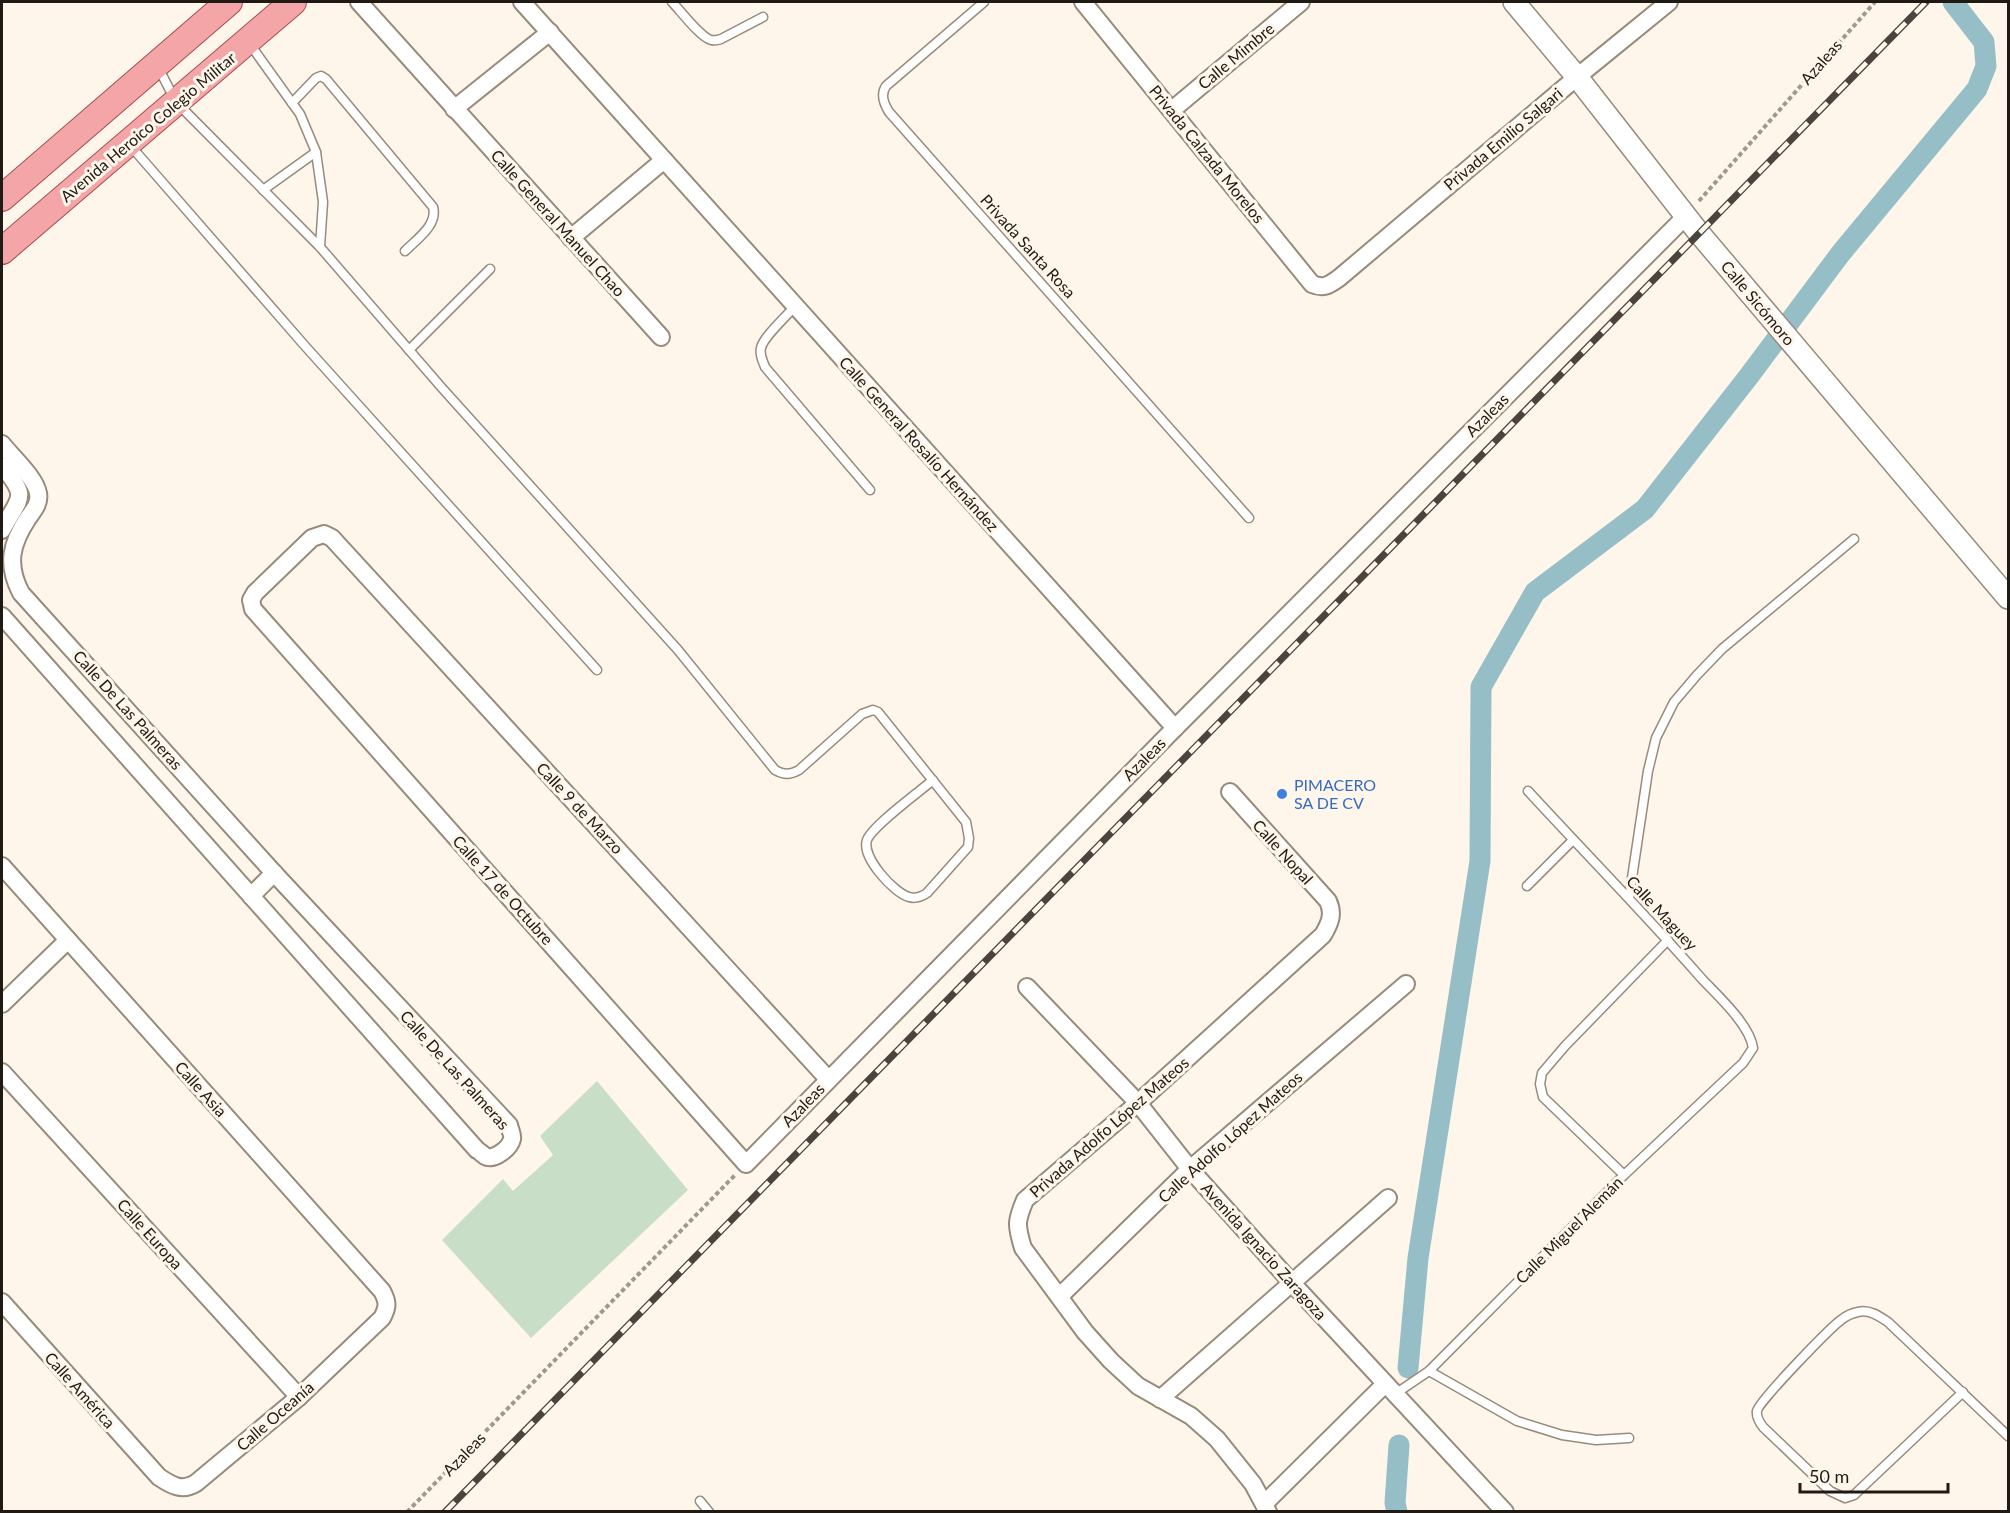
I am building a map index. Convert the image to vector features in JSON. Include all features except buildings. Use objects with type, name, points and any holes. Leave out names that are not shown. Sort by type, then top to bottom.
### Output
[{"type":"main road","points":[[2,198],[229,2]]},
{"type":"main road","name":"Avenida Heroico Colegio Militar","points":[[2,251],[293,2]]},
{"type":"street","name":"Calle General Manuel Chao","points":[[359,2],[661,337]]},
{"type":"street","name":"Calle General Rosalío Hernández","points":[[522,2],[1174,728]]},
{"type":"street","name":"Privada Calzada Morelos","points":[[1083,2],[1312,284],[1326,287],[1339,278]]},
{"type":"street","name":"Calle Mimbre","points":[[1172,110],[1301,2]]},
{"type":"street","name":"Calle Sicómoro","points":[[1514,2],[1787,339],[2008,598]]},
{"type":"street","name":"Privada Emilio Salgari","points":[[1339,278],[1669,2]]},
{"type":"street","points":[[454,109],[550,33]]},
{"type":"street","points":[[572,238],[664,160]]},
{"type":"street","name":"Azaleas","points":[[746,1164],[1174,728],[1686,216]]},
{"type":"street","name":"Calle De Las Palmeras","points":[[2,444],[34,483],[39,494],[37,505],[21,529],[6,568],[21,592],[274,873],[508,1125],[512,1136],[511,1142],[505,1149],[490,1157],[486,1157],[477,1150],[2,616]]},
{"type":"street","points":[[2,466],[20,493],[15,510],[2,530]]},
{"type":"street","name":"Calle 9 de Marzo","points":[[261,617],[253,609],[251,600],[255,593],[312,538],[324,534],[332,538],[828,1079]]},
{"type":"street","name":"Calle 17 de Octubre","points":[[261,617],[746,1164]]},
{"type":"street","name":"Calle Nopal","points":[[1230,792],[1328,901],[1332,915]]},
{"type":"street","name":"Calle Asia","points":[[2,866],[382,1291],[387,1302],[387,1309],[382,1318]]},
{"type":"street","points":[[251,896],[274,873]]},
{"type":"street","name":"Privada Adolfo López Mateos","points":[[1266,1508],[1253,1484],[1217,1439],[1191,1416],[1138,1386],[1085,1332],[1023,1248],[1017,1219],[1025,1200],[1138,1103],[1323,935],[1332,915]]},
{"type":"street","points":[[2,1004],[68,940]]},
{"type":"street","name":"Calle Adolfo López Mateos","points":[[1060,1296],[1190,1169],[1406,984]]},
{"type":"street","name":"Avenida Ignacio Zaragoza","points":[[1027,987],[1138,1103],[1190,1169],[1292,1283],[1505,1512]]},
{"type":"street","name":"Calle Europa","points":[[2,1072],[299,1397]]},
{"type":"street","points":[[1160,1399],[1388,1198]]},
{"type":"street","name":"Calle América","points":[[2,1302],[159,1477]]},
{"type":"street","name":"Calle Oceanía","points":[[159,1477],[172,1486],[188,1488],[299,1397],[382,1318]]},
{"type":"street","name":"Calle Miguel Alemán","points":[[1266,1508],[1390,1389]]},
{"type":"lane","points":[[672,2],[702,34],[714,40],[721,39],[763,17]]},
{"type":"lane","name":"Privada Santa Rosa","points":[[984,2],[886,87],[882,96],[884,104],[1249,518]]},
{"type":"lane","points":[[248,41],[300,114],[316,152],[323,202],[320,247]]},
{"type":"lane","points":[[156,64],[176,102],[320,247],[678,650],[775,770],[782,774],[791,774],[799,770],[862,714],[873,710],[878,712],[933,780],[966,822],[969,838],[968,847],[927,893],[921,897],[907,897],[869,860],[866,845],[872,832],[933,780]]},
{"type":"lane","points":[[292,103],[316,78],[321,76],[326,79],[433,207],[435,214],[433,222],[405,251]]},
{"type":"lane","points":[[128,144],[297,337],[597,670]]},
{"type":"lane","points":[[263,190],[316,152]]},
{"type":"lane","points":[[410,350],[490,269]]},
{"type":"lane","points":[[795,306],[763,343],[760,352],[762,360],[765,367],[870,490]]},
{"type":"lane","points":[[1629,898],[1648,771],[1656,738],[1674,702],[1722,649],[1854,539]]},
{"type":"lane","name":"Calle Maguey","points":[[1528,792],[1668,940],[1746,1030],[1753,1048],[1743,1063]]},
{"type":"lane","points":[[1527,886],[1573,840]]},
{"type":"lane","points":[[1624,1175],[1543,1097],[1540,1084],[1542,1072],[1668,940]]},
{"type":"lane","name":"Calle Miguel Alemán","points":[[1390,1389],[1429,1371],[1624,1175],[1743,1063]]},
{"type":"lane","points":[[1963,1392],[1854,1495],[1845,1498],[1830,1491],[1763,1427],[1756,1412],[1759,1405],[1839,1321],[1857,1312],[1866,1311],[1888,1322],[1963,1392],[2008,1436]]},
{"type":"lane","points":[[1429,1371],[1517,1421],[1562,1435],[1596,1440],[1629,1438]]},
{"type":"lane","points":[[700,1501],[710,1512]]},
{"type":"path","name":"Azaleas","points":[[1686,216],[1875,2]]},
{"type":"path","name":"Azaleas","points":[[407,1512],[746,1164]]},
{"type":"green space","points":[[597,1081],[688,1190],[531,1338],[442,1240],[503,1179],[513,1191],[553,1155],[540,1136]]},
{"type":"waterway","points":[[1408,1368],[1418,1258],[1480,861],[1481,687],[1535,592],[1645,509],[1841,253],[1977,89],[1986,66],[1984,42],[1953,2]]},
{"type":"waterway","points":[[1397,1512],[1395,1503],[1399,1445]]},
{"type":"railway","points":[[445,1512],[1926,2]]},
{"type":"place","name":"PIMACERO SA DE CV","points":[[1282,794]]}]
